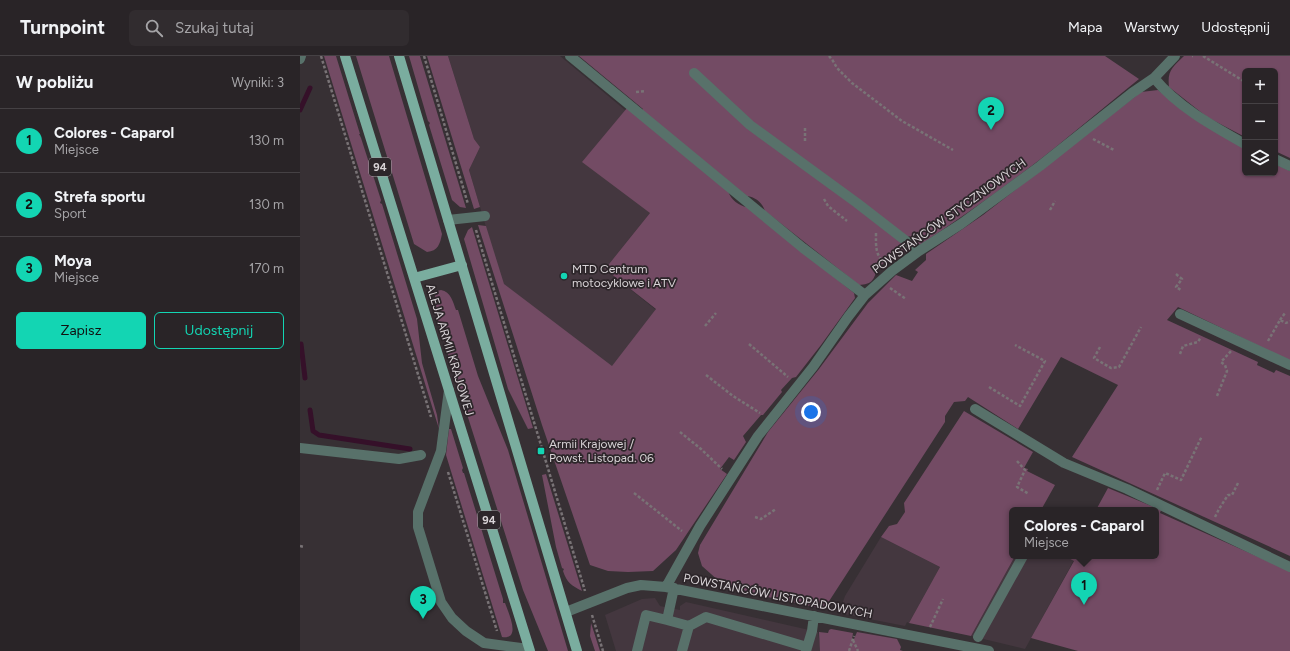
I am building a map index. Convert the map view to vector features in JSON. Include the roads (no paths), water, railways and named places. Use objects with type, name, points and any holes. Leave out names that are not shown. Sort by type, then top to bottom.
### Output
[{"type":"main road","name":"ALEJA ARMII KRAJOWEJ","points":[[345,56],[529,650]]},
{"type":"main road","points":[[399,56],[577,651]]},
{"type":"main road","points":[[414,278],[462,265]]},
{"type":"street","points":[[570,56],[803,248],[865,295]]},
{"type":"street","name":"POWSTAŃCÓW STYCZNIOWYCH","points":[[666,620],[670,588],[693,540],[758,436],[798,386],[865,295],[892,271],[991,203],[1132,93],[1154,78],[1174,56]]},
{"type":"street","points":[[694,73],[750,125],[857,203],[919,251]]},
{"type":"street","points":[[1154,78],[1162,88],[1185,106],[1213,126],[1242,142]]},
{"type":"street","points":[[1278,160],[1290,166]]},
{"type":"street","points":[[448,220],[485,216]]},
{"type":"street","points":[[1180,314],[1290,365]]},
{"type":"street","points":[[449,390],[441,451],[418,512],[418,527],[420,534],[442,602],[452,618],[466,631],[484,643],[529,650]]},
{"type":"street","points":[[975,409],[1064,463],[1127,489],[1290,567]]},
{"type":"street","points":[[300,448],[399,460],[421,455]]},
{"type":"street","points":[[978,637],[1020,559]]},
{"type":"street","name":"POWSTAŃCÓW LISTOPADOWYCH","points":[[566,612],[628,588],[641,585],[670,588],[989,651]]},
{"type":"street","points":[[637,651],[646,615],[690,626]]},
{"type":"street","points":[[682,651],[690,626],[706,617],[806,649],[812,631],[814,616]]},
{"type":"waterway","points":[[300,110],[310,88]]},
{"type":"waterway","points":[[301,344],[305,378]]},
{"type":"waterway","points":[[310,410],[313,431],[319,435],[410,449]]},
{"type":"place","name":"Strefa sportu","points":[[991,130]]},
{"type":"place","name":"MTD Centrum motocyklowe i ATV","points":[[564,276]]},
{"type":"place","name":"Armii Krajowej / Powst. Listopad. 06","points":[[541,451]]},
{"type":"place","name":"Colores - Caparol","points":[[1084,605]]},
{"type":"place","name":"Moya","points":[[423,619]]}]
